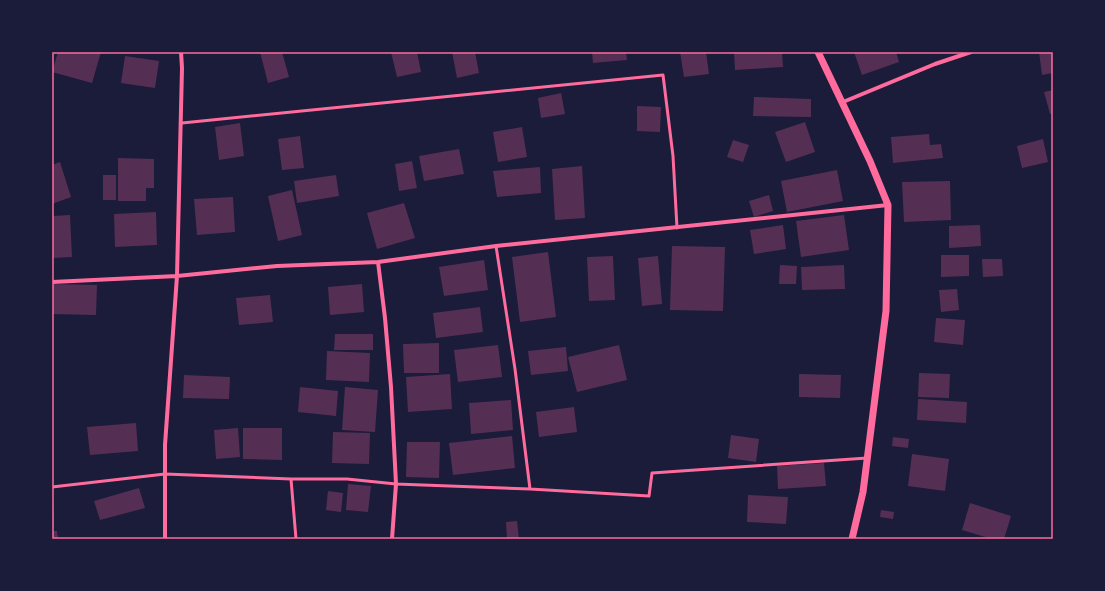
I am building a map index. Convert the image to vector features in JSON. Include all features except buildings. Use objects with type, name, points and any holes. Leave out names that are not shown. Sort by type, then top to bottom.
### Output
[{"type":"street","points":[[165,539],[165,445],[178,276],[182,122],[181,52]]},
{"type":"street","points":[[818,52],[870,161],[888,205],[886,311],[863,492],[852,539]]},
{"type":"street","points":[[843,102],[935,64],[971,52]]},
{"type":"street","points":[[52,282],[178,276],[277,266],[378,262],[496,246],[888,205]]},
{"type":"street","points":[[378,262],[391,387],[396,484],[392,539]]},
{"type":"lane","points":[[182,122],[663,75],[673,156],[677,228]]},
{"type":"lane","points":[[496,246],[515,369],[530,489]]},
{"type":"lane","points":[[52,487],[165,474],[291,479],[347,479],[396,484],[530,489],[649,496],[652,473],[867,458]]},
{"type":"lane","points":[[291,479],[296,539]]}]
